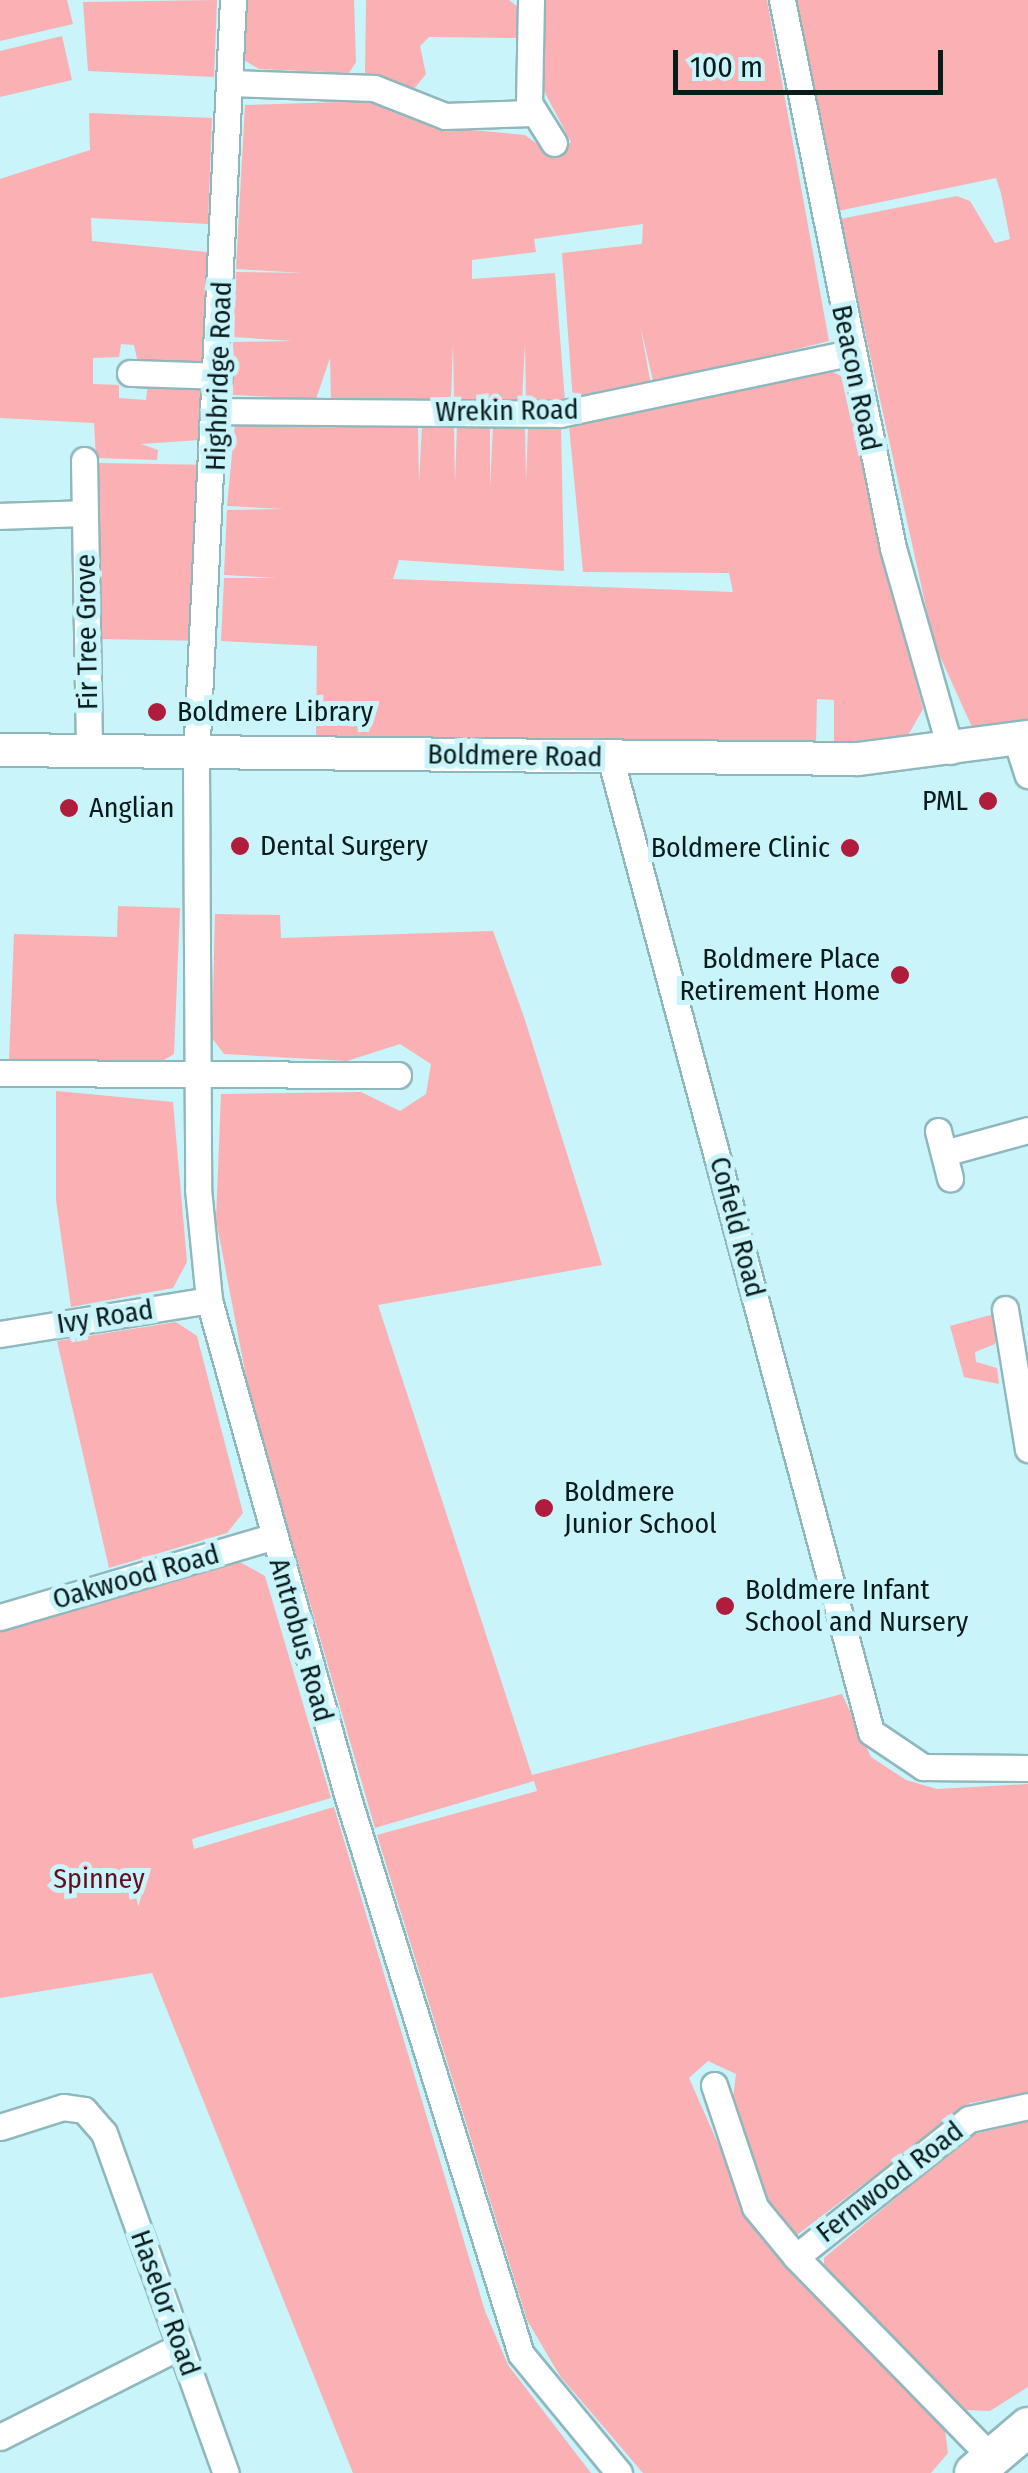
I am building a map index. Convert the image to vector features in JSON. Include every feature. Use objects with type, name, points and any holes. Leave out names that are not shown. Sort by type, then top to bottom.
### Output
[{"type":"highway","points":[[983,2466],[1028,2427]]},
{"type":"main road","name":"Boldmere Road","points":[[0,750],[610,758],[950,751],[1022,738]]},
{"type":"street","name":"Highbridge Road","points":[[197,752],[220,376],[233,0]]},
{"type":"street","points":[[531,0],[531,113],[554,144]]},
{"type":"street","name":"Beacon Road","points":[[782,0],[850,353],[950,751]]},
{"type":"street","points":[[230,83],[374,88],[445,116],[531,113]]},
{"type":"street","name":"Wrekin Road","points":[[218,411],[560,414],[850,353]]},
{"type":"street","points":[[130,376],[220,376]]},
{"type":"street","name":"Fir Tree Grove","points":[[84,460],[89,751]]},
{"type":"street","name":"Fir Tree Grove","points":[[0,516],[84,514]]},
{"type":"street","points":[[1022,738],[1028,774]]},
{"type":"street","name":"Antrobus Road","points":[[197,752],[198,1075],[209,1300],[272,1537],[520,2354],[619,2473]]},
{"type":"street","name":"Cofield Road","points":[[610,758],[871,1732],[896,1756],[954,1773],[1028,1768]]},
{"type":"street","points":[[0,1073],[398,1075]]},
{"type":"street","points":[[944,1154],[1028,1130]]},
{"type":"street","name":"Ivy Road","points":[[0,1334],[209,1300]]},
{"type":"street","points":[[1005,1309],[996,1355],[1028,1449]]},
{"type":"street","name":"Oakwood Road","points":[[0,1617],[272,1537]]},
{"type":"street","points":[[714,2085],[755,2207],[796,2258]]},
{"type":"street","name":"Fernwood Road","points":[[983,2466],[796,2258],[969,2119],[1028,2106]]},
{"type":"street","name":"Haselor Road","points":[[0,2127],[62,2107],[84,2110],[104,2133],[226,2473]]},
{"type":"street","points":[[0,2437],[180,2346]]},
{"type":"green space","points":[[0,0],[67,0],[73,24],[0,41]]},
{"type":"green space","points":[[217,0],[214,77],[88,71],[83,2]]},
{"type":"green space","points":[[247,0],[354,0],[356,62],[349,73],[259,69],[244,60]]},
{"type":"green space","points":[[366,0],[509,0],[519,8],[518,38],[429,37],[420,46],[426,74],[414,89],[365,75]]},
{"type":"green space","points":[[543,0],[767,0],[829,341],[654,385],[640,325],[651,385],[573,401],[562,253],[642,244],[643,224],[534,239],[536,252],[472,260],[472,279],[555,273],[565,401],[526,402],[525,343],[522,401],[454,400],[453,342],[451,400],[331,399],[330,358],[316,399],[233,395],[233,342],[293,341],[233,337],[236,272],[303,273],[236,269],[245,105],[375,101],[440,127],[525,135],[552,155],[571,142],[544,91]]},
{"type":"green space","points":[[797,0],[1028,0],[1028,719],[972,727],[934,643],[840,219],[957,196],[970,201],[995,243],[1010,239],[1001,193],[996,178],[838,211]]},
{"type":"green space","points":[[62,36],[72,80],[0,97],[0,51]]},
{"type":"green space","points":[[89,113],[212,118],[208,224],[91,218],[92,241],[207,252],[202,369],[139,368],[134,345],[121,344],[119,357],[93,358],[93,384],[119,385],[119,398],[146,400],[148,383],[201,381],[199,440],[141,444],[158,450],[157,460],[96,458],[94,423],[0,418],[0,179],[90,150]]},
{"type":"green space","points":[[827,369],[841,376],[923,709],[906,739],[834,744],[834,700],[817,699],[816,745],[316,740],[317,646],[221,641],[224,578],[278,578],[224,575],[227,510],[285,509],[227,506],[235,424],[418,425],[419,483],[422,425],[454,426],[455,483],[457,426],[490,426],[490,489],[493,426],[525,427],[526,483],[528,427],[561,426],[564,571],[399,560],[393,579],[733,592],[729,573],[583,572],[569,426]]},
{"type":"green space","points":[[99,463],[198,465],[195,641],[96,639]]},
{"type":"green space","points":[[118,906],[180,908],[174,1054],[159,1063],[9,1061],[14,934],[117,937]]},
{"type":"green space","points":[[215,914],[280,915],[281,938],[493,931],[602,1265],[378,1305],[532,1775],[842,1694],[871,1757],[906,1780],[937,1789],[1028,1784],[1028,2093],[970,2103],[793,2238],[762,2195],[732,2106],[736,2074],[708,2061],[689,2078],[753,2223],[945,2430],[948,2453],[931,2473],[643,2473],[560,2376],[527,2320],[377,1835],[537,1791],[534,1781],[375,1828],[249,1392],[216,1220],[221,1094],[361,1092],[400,1111],[426,1094],[431,1064],[400,1044],[347,1061],[224,1054],[212,1038]]},
{"type":"green space","points":[[56,1091],[173,1102],[187,1262],[173,1288],[71,1307],[56,1200]]},
{"type":"green space","points":[[1009,1310],[995,1344],[975,1352],[976,1362],[997,1368],[999,1384],[964,1377],[950,1326]]},
{"type":"green space","points":[[176,1322],[197,1336],[243,1513],[227,1533],[109,1568],[57,1341]]},
{"type":"green space","name":"Spinney","points":[[240,1562],[265,1576],[331,1798],[192,1839],[194,1849],[334,1807],[485,2311],[508,2365],[591,2473],[353,2473],[152,1973],[0,1998],[0,1632]]},
{"type":"green space","points":[[1028,2121],[1028,2387],[990,2411],[966,2410],[824,2270],[824,2258],[971,2135]]},
{"type":"place","name":"Boldmere Library","points":[[157,712]]},
{"type":"place","name":"PML","points":[[988,801]]},
{"type":"place","name":"Anglian","points":[[69,808]]},
{"type":"place","name":"Dental Surgery","points":[[240,846]]},
{"type":"place","name":"Boldmere Clinic","points":[[850,848]]},
{"type":"place","name":"Boldmere Place Retirement Home","points":[[900,975]]},
{"type":"place","name":"Boldmere Junior School","points":[[544,1508]]},
{"type":"place","name":"Boldmere Infant School and Nursery","points":[[725,1606]]}]
